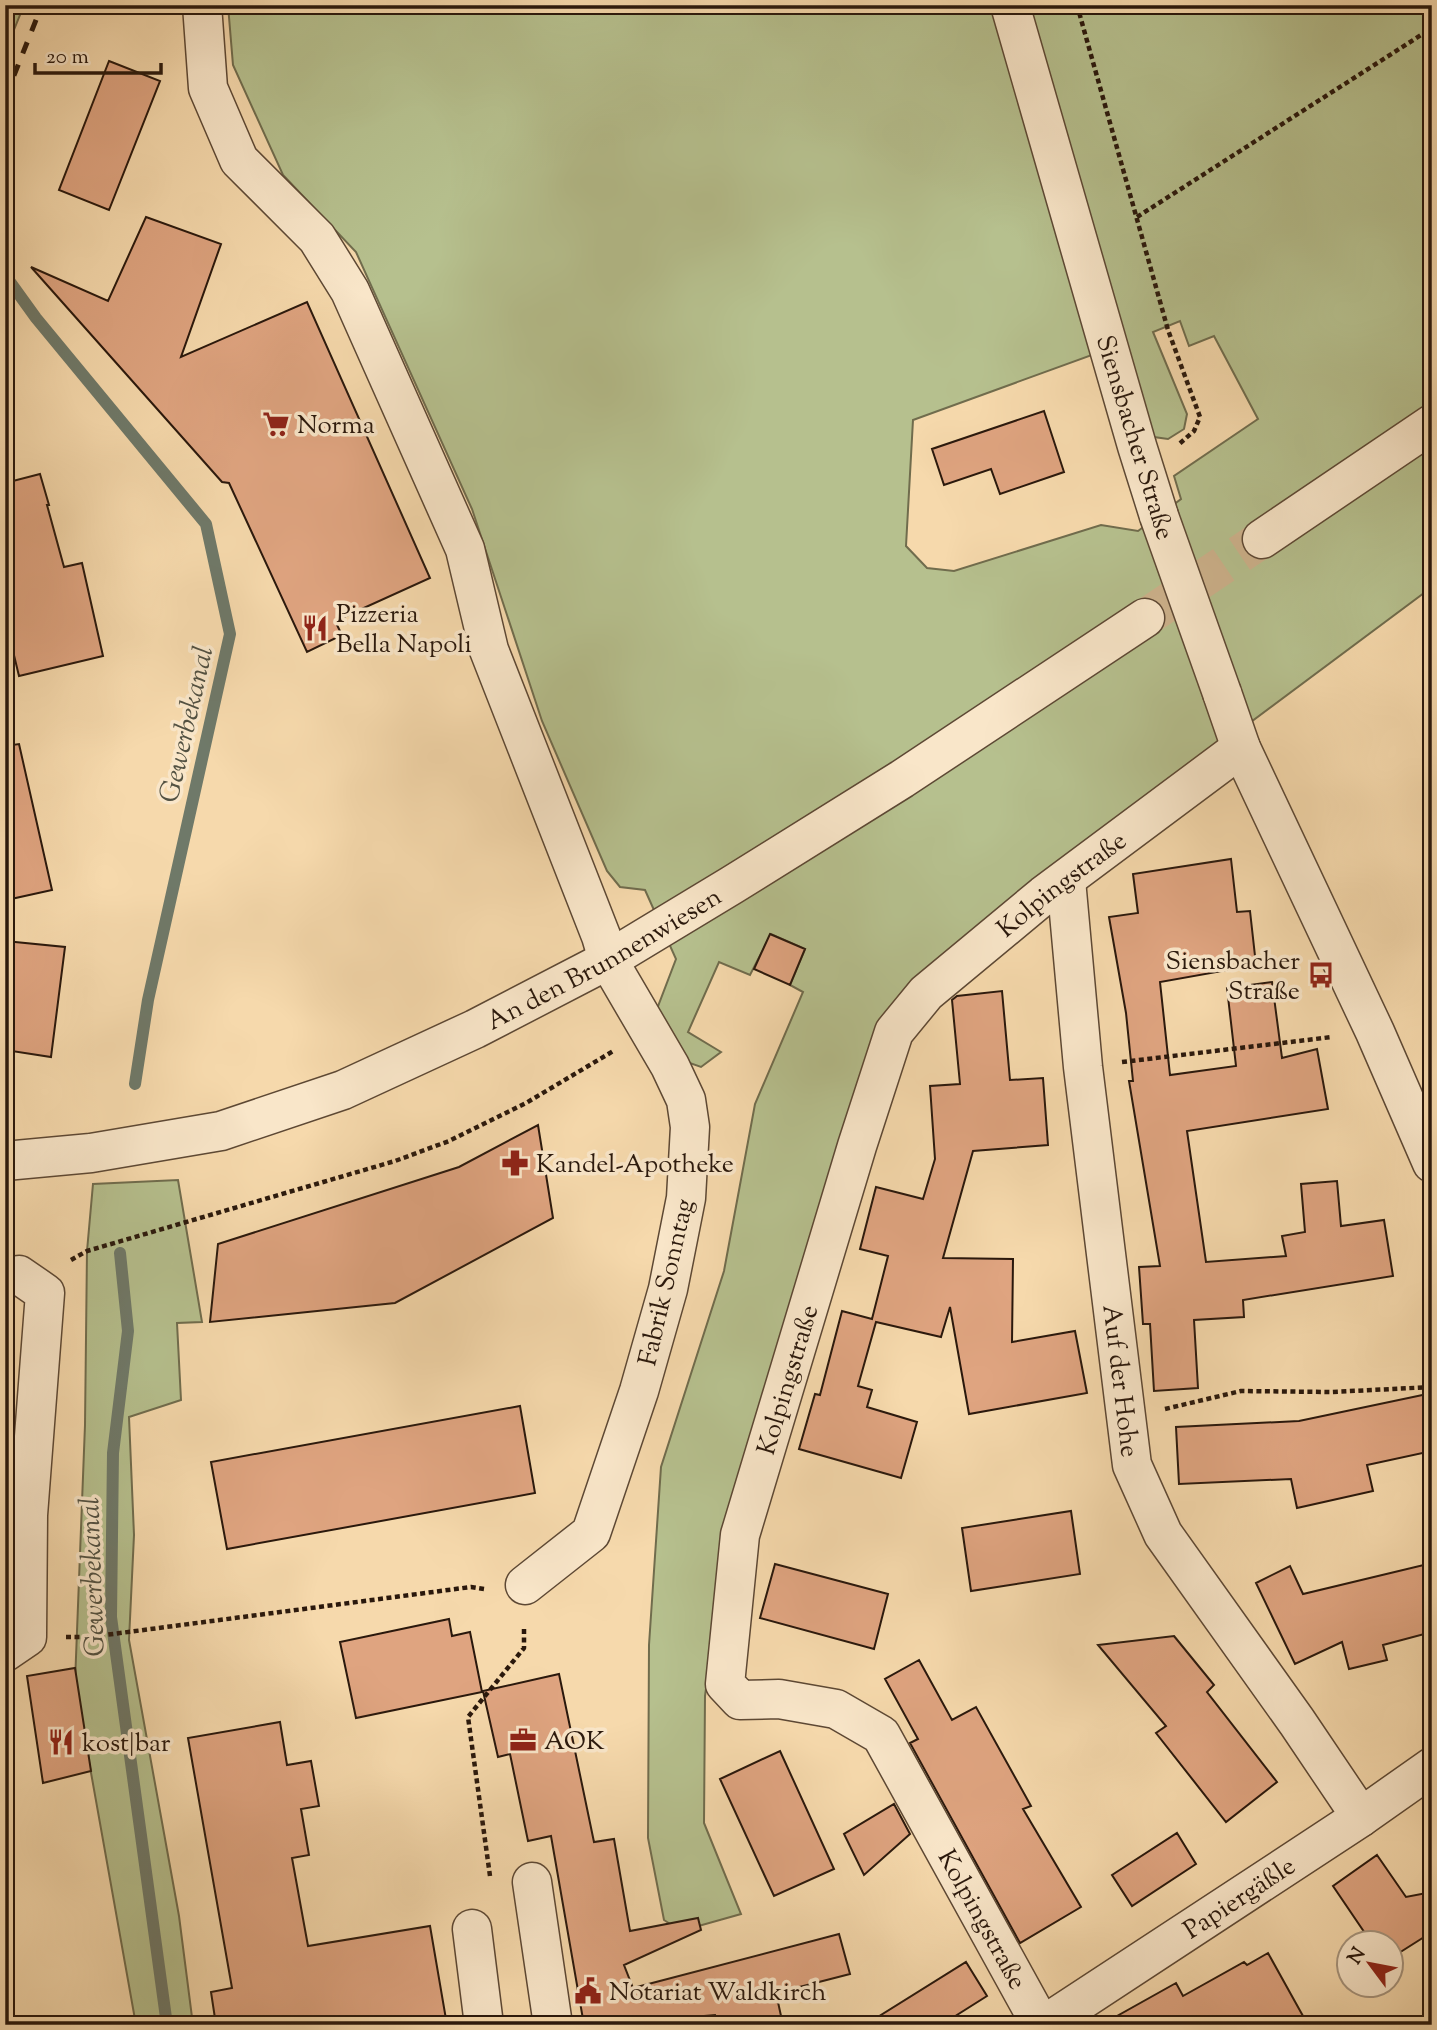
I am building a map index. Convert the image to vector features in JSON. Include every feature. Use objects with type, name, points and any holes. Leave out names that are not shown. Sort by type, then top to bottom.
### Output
[{"type":"street","name":"Fabrik Sonntag","points":[[202,5],[208,88],[239,160],[317,238],[350,291],[465,549],[489,650],[608,960],[670,1066],[686,1100],[690,1127],[686,1198],[668,1289],[639,1391],[590,1533],[525,1585]]},
{"type":"street","name":"Siensbacher Straße","points":[[1010,5],[1159,516],[1241,748],[1430,1152]]},
{"type":"street","points":[[1262,539],[1432,424]]},
{"type":"street","name":"An den Brunnenwiesen","points":[[7,1163],[91,1153],[221,1131],[343,1090],[475,1028],[608,960],[732,885],[902,779],[1145,618]]},
{"type":"street","name":"Kolpingstraße","points":[[1043,2025],[881,1735],[835,1709],[779,1699],[740,1700],[725,1684],[740,1535],[894,1032],[926,993],[1044,895],[1241,748]]},
{"type":"street","name":"Auf der Hohe","points":[[1066,880],[1083,1067],[1132,1465],[1163,1534],[1361,1816]]},
{"type":"street","points":[[5,1653],[27,1637],[28,1515],[45,1293],[18,1280]]},
{"type":"street","name":"Papiergäßle","points":[[1043,2025],[1432,1767]]},
{"type":"street","points":[[532,1882],[553,2025]]},
{"type":"street","points":[[472,1929],[484,2025]]},
{"type":"path","points":[[1077,5],[1168,330],[1199,417],[1194,432],[1184,442],[1143,463]]},
{"type":"path","points":[[1137,217],[1432,28]]},
{"type":"path","points":[[18,1280],[87,1251],[395,1161],[449,1141],[526,1103],[649,1030]]},
{"type":"path","points":[[1083,1067],[1375,1032]]},
{"type":"path","points":[[1126,1417],[1241,1391],[1331,1392],[1432,1387]]},
{"type":"path","points":[[90,1637],[471,1587],[491,1591],[525,1585],[524,1648],[468,1717],[492,1888],[472,1929]]},
{"type":"green space","points":[[5,5],[24,5],[5,52]]},
{"type":"green space","points":[[228,5],[1432,5],[1432,587],[1035,883],[914,982],[727,1532],[705,1696],[704,1823],[741,1914],[681,1931],[664,1920],[648,1838],[649,1645],[661,1467],[724,1271],[755,1104],[803,992],[790,985],[805,949],[771,934],[750,975],[719,962],[688,1032],[721,1052],[701,1067],[684,1061],[657,1009],[676,959],[645,890],[620,887],[607,871],[542,721],[472,509],[356,252],[283,175],[233,65]],"holes":[[[1180,321],[1189,346],[1214,336],[1258,419],[1174,476],[1181,499],[1138,531],[1101,525],[954,571],[927,568],[906,546],[913,420],[1122,344],[1154,437],[1168,439],[1184,429],[1187,414],[1153,332]]]},
{"type":"green space","points":[[178,1180],[202,1322],[177,1323],[181,1400],[129,1417],[134,1535],[129,1640],[179,1916],[193,2025],[136,2025],[75,1683],[85,1425],[87,1251],[93,1184]]},
{"type":"building","points":[[109,61],[160,81],[109,210],[59,190]]},
{"type":"building","points":[[146,217],[221,244],[181,357],[307,302],[430,578],[335,621],[342,635],[307,652],[229,483],[222,482],[31,267],[108,301]]},
{"type":"building","points":[[1044,411],[1064,472],[1000,494],[991,469],[944,485],[932,449]]},
{"type":"building","points":[[40,474],[64,567],[82,563],[103,656],[19,676],[5,618],[5,483]]},
{"type":"building","points":[[19,744],[52,890],[11,899],[5,877],[5,746]]},
{"type":"building","points":[[1231,859],[1237,912],[1250,911],[1256,965],[1160,982],[1170,1075],[1236,1066],[1227,988],[1272,982],[1282,1058],[1317,1049],[1328,1109],[1187,1131],[1206,1262],[1286,1256],[1282,1236],[1305,1232],[1301,1184],[1337,1181],[1341,1226],[1384,1220],[1393,1276],[1243,1300],[1244,1317],[1194,1320],[1198,1388],[1154,1391],[1150,1324],[1143,1324],[1139,1267],[1160,1266],[1129,1081],[1133,1081],[1126,1013],[1109,917],[1138,913],[1133,874]]},
{"type":"building","points":[[770,934],[805,949],[790,985],[754,969]]},
{"type":"building","points":[[5,941],[65,947],[51,1057],[5,1050]]},
{"type":"building","points":[[1002,991],[1010,1080],[1043,1078],[1048,1145],[973,1151],[943,1258],[1013,1259],[1012,1342],[1075,1331],[1087,1393],[969,1414],[950,1307],[941,1337],[876,1322],[858,1386],[872,1390],[867,1407],[917,1422],[901,1478],[799,1449],[815,1394],[820,1395],[842,1311],[872,1319],[888,1256],[860,1249],[876,1187],[923,1199],[935,1159],[930,1086],[960,1084],[952,1000],[957,996]]},
{"type":"building","points":[[538,1125],[553,1218],[395,1303],[210,1322],[218,1244],[459,1167]]},
{"type":"building","points":[[1432,1393],[1432,1451],[1367,1465],[1373,1491],[1297,1508],[1291,1479],[1179,1484],[1176,1427],[1299,1421]]},
{"type":"building","points":[[520,1406],[535,1493],[227,1549],[211,1462]]},
{"type":"building","points":[[1071,1511],[1080,1574],[971,1591],[962,1528]]},
{"type":"building","points":[[1432,1563],[1432,1632],[1383,1645],[1387,1660],[1349,1669],[1342,1642],[1295,1664],[1256,1583],[1290,1566],[1303,1594]]},
{"type":"building","points":[[775,1564],[888,1594],[874,1649],[760,1618]]},
{"type":"building","points":[[449,1619],[452,1636],[470,1632],[482,1692],[356,1718],[340,1642]]},
{"type":"building","points":[[1174,1636],[1214,1685],[1207,1692],[1277,1782],[1226,1822],[1156,1733],[1166,1726],[1098,1645]]},
{"type":"building","points":[[919,1660],[952,1720],[976,1707],[1031,1806],[1023,1809],[1081,1907],[1020,1943],[910,1743],[918,1739],[885,1679]]},
{"type":"building","name":"kost|bar","points":[[75,1668],[91,1771],[43,1783],[27,1676]]},
{"type":"building","points":[[559,1674],[594,1842],[614,1839],[630,1931],[698,1918],[701,1930],[624,1965],[633,1988],[839,1934],[850,1974],[776,1993],[783,2025],[717,2025],[715,2015],[645,2021],[645,2025],[584,2025],[551,1836],[528,1841],[510,1754],[498,1757],[483,1691]]},
{"type":"building","points":[[280,1722],[287,1765],[311,1761],[319,1806],[301,1809],[309,1855],[292,1858],[308,1946],[430,1926],[447,2025],[216,2025],[211,1992],[232,1988],[188,1738]]},
{"type":"building","points":[[780,1751],[834,1869],[774,1896],[720,1779]]},
{"type":"building","points":[[894,1804],[910,1834],[864,1875],[844,1834]]},
{"type":"building","points":[[1177,1833],[1196,1864],[1132,1906],[1112,1875]]},
{"type":"building","points":[[1377,1855],[1406,1897],[1432,1892],[1432,1932],[1406,1948],[1406,1928],[1362,1928],[1333,1886]]},
{"type":"building","points":[[1268,1953],[1308,2025],[1101,2025],[1176,1983],[1183,1996],[1244,1962],[1247,1965]]},
{"type":"building","points":[[966,1962],[987,1996],[941,2025],[865,2025]]},
{"type":"waterway","points":[[650,5],[678,5]]},
{"type":"waterway","name":"Gewerbekanal","points":[[5,275],[36,318],[206,524],[230,634],[148,1000],[135,1084]]},
{"type":"waterway","name":"Gewerbekanal","points":[[120,1253],[128,1331],[113,1453],[111,1617],[167,2025]]},
{"type":"tunnel","points":[[1145,618],[1262,539]]},
{"type":"railway","points":[[5,98],[42,5]]},
{"type":"place","name":"Norma","points":[[276,424]]},
{"type":"place","name":"Pizzeria Bella Napoli","points":[[315,628]]},
{"type":"place","name":"Siensbacher Straße","points":[[1321,975]]},
{"type":"place","name":"Kandel-Apotheke","points":[[515,1163]]},
{"type":"place","name":"AOK","points":[[523,1740]]},
{"type":"place","name":"kost|bar","points":[[61,1742]]},
{"type":"place","name":"Notariat Waldkirch","points":[[588,1991]]}]
